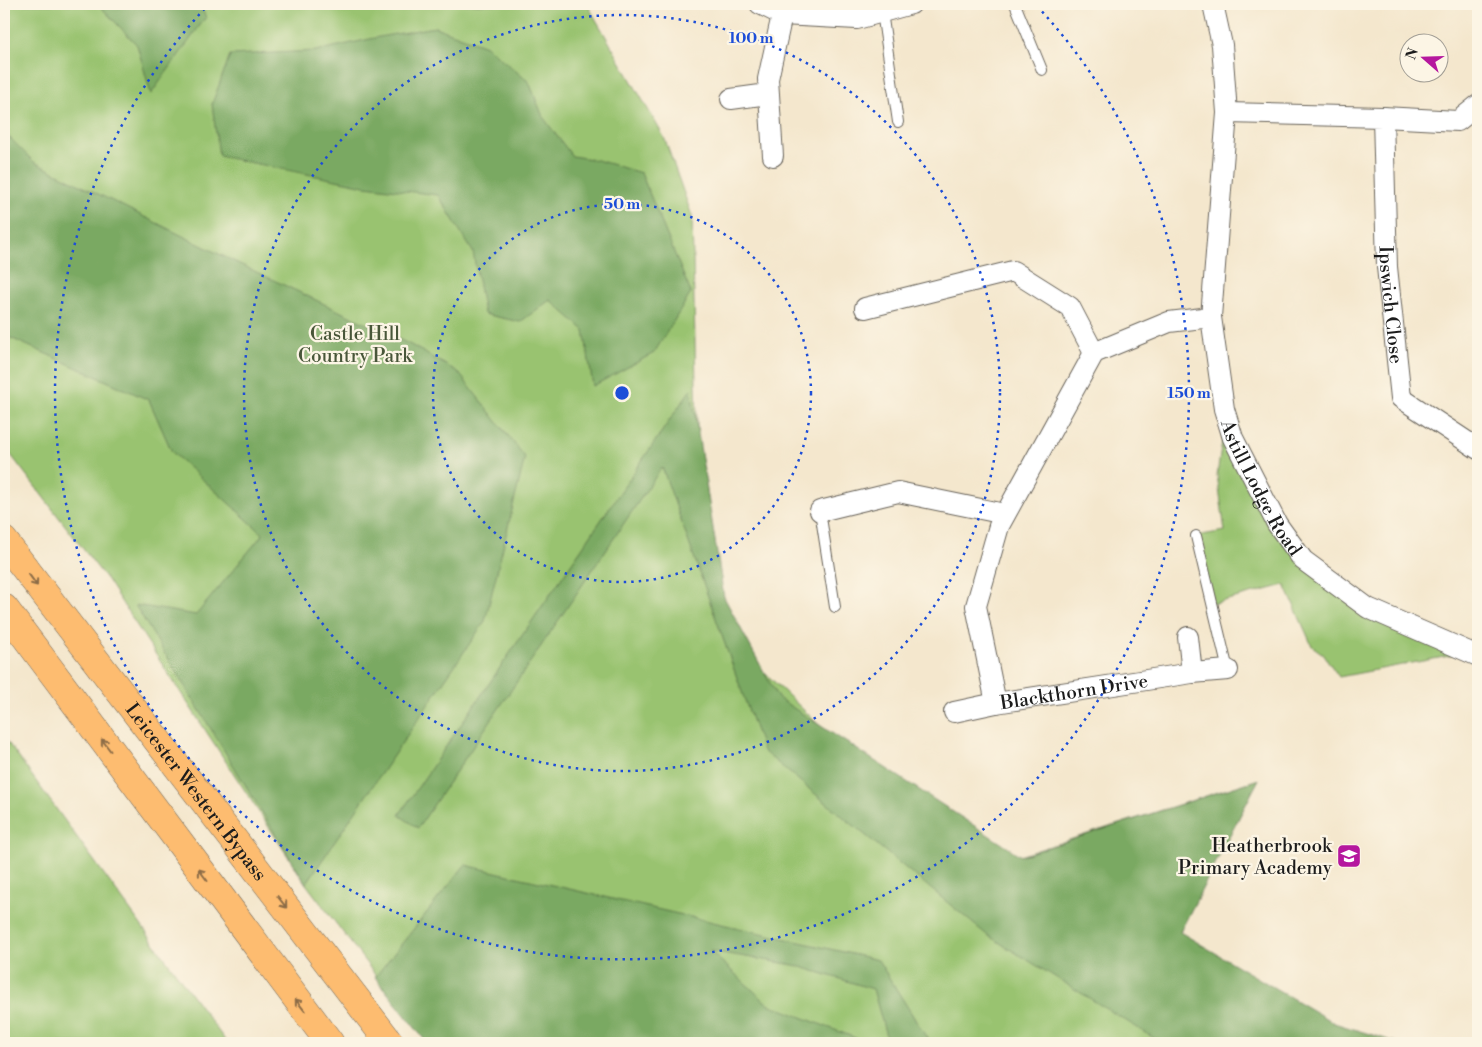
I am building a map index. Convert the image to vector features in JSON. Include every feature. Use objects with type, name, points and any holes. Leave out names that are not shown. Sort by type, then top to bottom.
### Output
[{"type":"highway","name":"Leicester Western Bypass","points":[[4,541],[390,1043]]},
{"type":"highway","points":[[4,608],[330,1043]]},
{"type":"street","points":[[760,4],[782,15],[857,19],[911,4]]},
{"type":"street","name":"Astill Lodge Road","points":[[1213,4],[1222,45],[1227,113],[1211,317],[1224,409],[1234,438],[1276,524],[1303,560],[1368,608],[1478,656]]},
{"type":"street","points":[[773,156],[768,79],[782,15]]},
{"type":"street","points":[[731,99],[768,94]]},
{"type":"street","points":[[1227,113],[1458,121],[1478,105]]},
{"type":"street","name":"Ipswich Close","points":[[1383,117],[1387,267],[1401,398],[1478,449]]},
{"type":"street","points":[[865,308],[1013,271],[1070,307],[1094,353],[1169,322],[1211,317]]},
{"type":"street","name":"Blackthorn Drive","points":[[1094,353],[998,526],[976,606],[996,703],[1192,673],[1228,670]]},
{"type":"street","points":[[820,511],[898,492],[1005,514]]},
{"type":"street","points":[[1188,637],[1192,673]]},
{"type":"street","points":[[954,712],[996,703]]},
{"type":"lane","points":[[1015,4],[1042,70]]},
{"type":"lane","points":[[882,12],[898,122]]},
{"type":"lane","points":[[820,511],[835,607]]},
{"type":"lane","points":[[1196,536],[1228,670]]},
{"type":"green space","name":"Castle Hill Country Park","points":[[4,4],[587,4],[664,137],[692,216],[698,468],[706,569],[740,649],[863,767],[1016,857],[1259,779],[1179,932],[1251,980],[1301,1009],[1326,1022],[1379,1043],[427,1043],[306,884],[107,580],[4,446]]},
{"type":"green space","points":[[98,4],[199,4],[206,17],[151,94],[137,45]]},
{"type":"green space","points":[[435,27],[486,46],[529,82],[543,117],[572,156],[597,160],[641,173],[691,293],[654,353],[593,386],[584,330],[550,300],[520,322],[484,314],[473,252],[438,195],[365,186],[219,156],[212,104],[230,55],[316,51]]},
{"type":"green space","points":[[4,132],[34,162],[231,260],[409,344],[458,372],[525,457],[485,621],[306,884],[135,605],[196,615],[263,534],[172,452],[149,400],[4,335]]},
{"type":"green space","points":[[691,389],[724,597],[778,698],[1021,856],[1259,779],[1180,932],[1334,1023],[1399,1043],[1162,1043],[987,935],[763,751],[662,467],[418,828],[399,815]]},
{"type":"green space","points":[[1225,421],[1277,524],[1349,594],[1470,652],[1339,677],[1323,654],[1312,646],[1285,585],[1212,604],[1196,536],[1225,531],[1217,475]]},
{"type":"green space","points":[[4,737],[6,740],[227,1043],[4,1043]]},
{"type":"green space","points":[[465,865],[878,960],[930,1043],[888,1043],[873,989],[794,965],[710,951],[768,1004],[866,1042],[427,1043],[375,977]]},
{"type":"place","name":"Heatherbrook Primary Academy","points":[[1349,856]]}]
